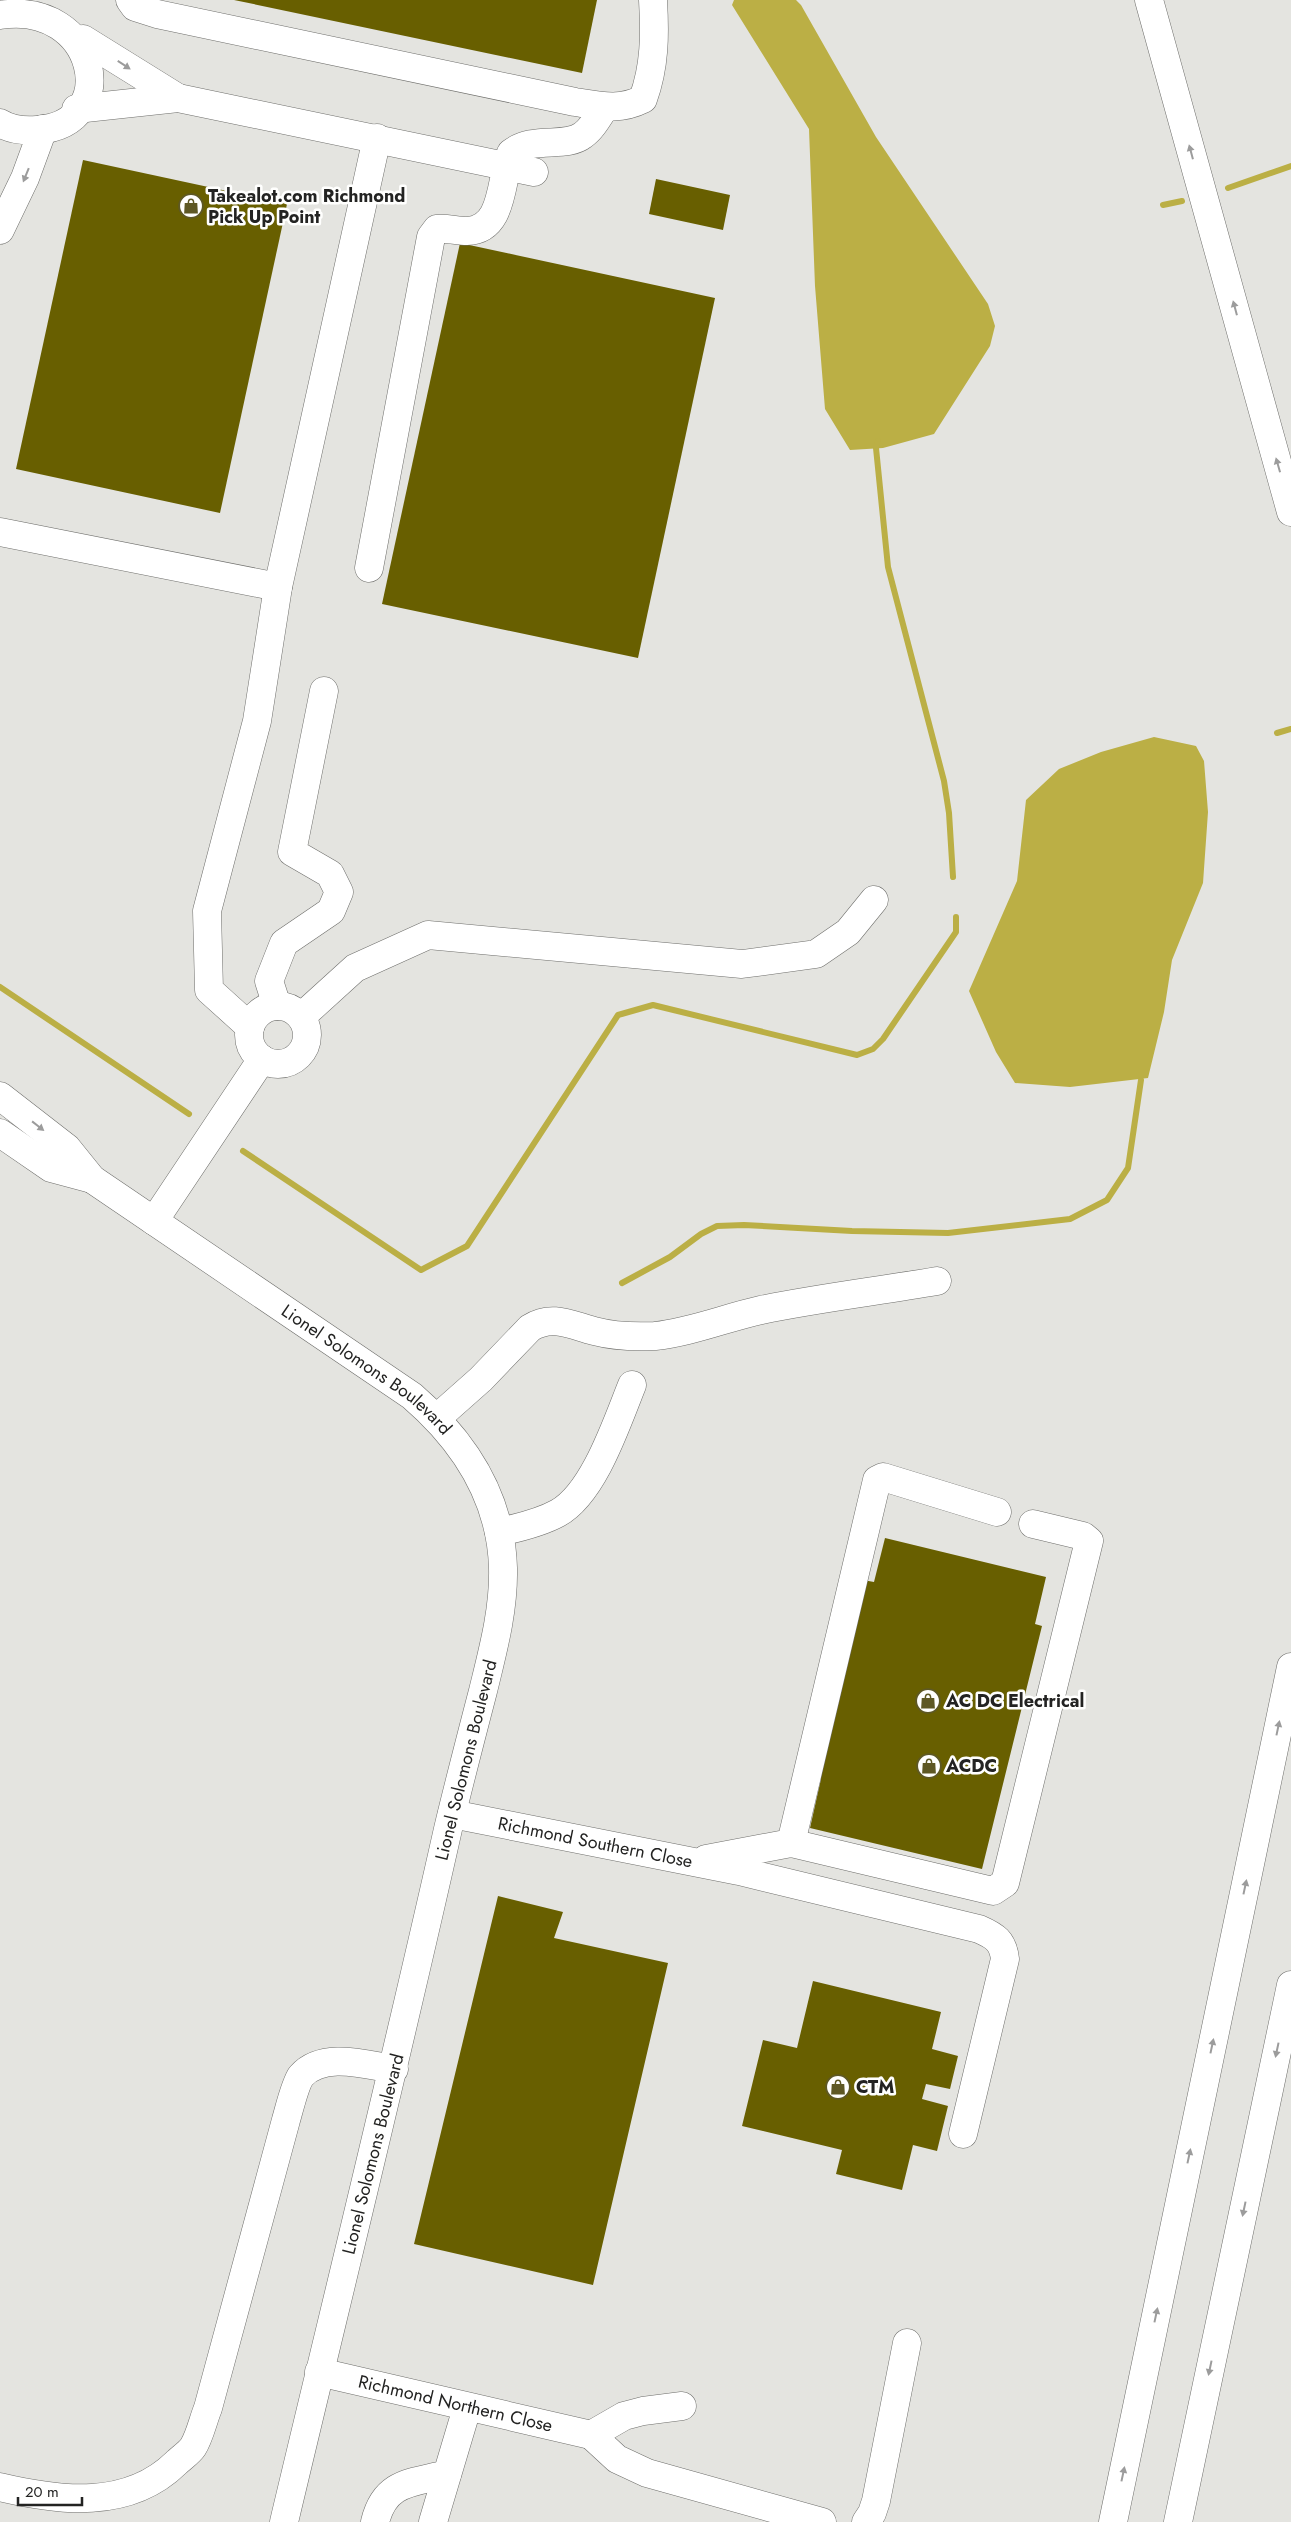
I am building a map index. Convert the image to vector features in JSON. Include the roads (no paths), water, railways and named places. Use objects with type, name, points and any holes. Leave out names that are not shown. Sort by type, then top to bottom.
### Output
[{"type":"main road","points":[[130,0],[135,7],[157,14],[605,107],[628,106],[643,98],[650,80],[655,44],[654,0]]},
{"type":"main road","points":[[1149,0],[1291,512]]},
{"type":"main road","points":[[10,9],[34,8],[75,21],[178,98]]},
{"type":"main road","points":[[0,123],[23,131],[43,129],[61,122],[76,109],[86,93],[91,75],[90,56],[75,21]]},
{"type":"main road","points":[[76,109],[178,98],[534,172]]},
{"type":"main road","points":[[369,568],[431,236],[436,229],[468,231],[482,228],[492,219],[498,204],[505,165],[511,152],[520,146],[575,139],[584,135],[605,107]]},
{"type":"main road","points":[[0,230],[25,178],[43,129]]},
{"type":"main road","points":[[250,1027],[209,990],[208,911],[256,720],[278,587],[377,138]]},
{"type":"main road","points":[[0,532],[278,587]]},
{"type":"main road","points":[[277,1006],[269,981],[284,943],[331,911],[338,892],[330,874],[292,852],[324,690]]},
{"type":"main road","points":[[301,1017],[355,968],[428,935],[742,964],[816,954],[848,932],[874,900]]},
{"type":"main road","points":[[277,1006],[294,1011],[301,1017],[306,1024],[306,1042],[296,1057],[279,1063],[262,1059],[251,1045],[250,1027],[260,1012],[277,1006]]},
{"type":"main road","points":[[154,1221],[262,1059]]},
{"type":"main road","name":"Lionel Solomons Boulevard","points":[[0,1096],[68,1148],[92,1180]]},
{"type":"main road","name":"Lionel Solomons Boulevard","points":[[0,1133],[51,1168],[92,1180],[412,1396],[437,1418],[470,1459],[483,1484],[499,1532],[503,1566],[502,1602],[495,1643],[452,1814],[394,2069],[284,2522]]},
{"type":"main road","points":[[437,1418],[481,1379],[530,1328],[539,1322],[548,1320],[569,1322],[618,1335],[653,1336],[691,1331],[761,1310],[937,1281]]},
{"type":"main road","points":[[499,1532],[545,1519],[559,1513],[571,1502],[588,1482],[606,1449],[632,1385]]},
{"type":"main road","points":[[791,1843],[877,1480],[883,1477],[997,1512]]},
{"type":"main road","points":[[692,1862],[791,1843],[993,1892],[1005,1883],[1089,1541],[1083,1536],[1033,1524]]},
{"type":"main road","points":[[1113,2522],[1291,1667]]},
{"type":"main road","name":"Richmond Southern Close","points":[[452,1814],[739,1871],[979,1929],[992,1935],[1001,1942],[1005,1959],[963,2134]]},
{"type":"main road","points":[[1178,2522],[1291,1985]]},
{"type":"main road","points":[[0,2487],[59,2498],[101,2497],[130,2491],[165,2474],[193,2447],[208,2408],[286,2120],[301,2076],[322,2063],[346,2062],[394,2069]]},
{"type":"main road","points":[[866,2522],[876,2501],[907,2342]]},
{"type":"main road","name":"Richmond Northern Close","points":[[320,2372],[467,2408],[591,2435]]},
{"type":"main road","points":[[682,2406],[642,2411],[624,2416],[591,2435],[617,2459],[647,2473],[822,2522]]},
{"type":"main road","points":[[433,2522],[467,2408]]},
{"type":"main road","points":[[375,2522],[379,2506],[397,2486],[447,2474]]},
{"type":"waterway","points":[[1228,188],[1291,166]]},
{"type":"waterway","points":[[1163,205],[1182,201]]},
{"type":"waterway","points":[[878,441],[876,448],[888,567],[944,781],[949,813],[953,877]]},
{"type":"waterway","points":[[1277,733],[1291,729]]},
{"type":"waterway","points":[[243,1151],[421,1270],[467,1246],[618,1015],[653,1005],[857,1055],[873,1049],[883,1039],[956,932],[956,917]]},
{"type":"waterway","points":[[0,987],[189,1114]]},
{"type":"waterway","points":[[622,1283],[670,1257],[701,1234],[717,1226],[744,1225],[852,1231],[948,1233],[1070,1219],[1107,1200],[1128,1168],[1141,1080]]},
{"type":"place","name":"Takealot.com Richmond Pick Up Point","points":[[191,206]]},
{"type":"place","name":"AC DC Electrical","points":[[928,1701]]},
{"type":"place","name":"ACDC","points":[[929,1766]]},
{"type":"place","name":"CTM","points":[[838,2087]]}]
